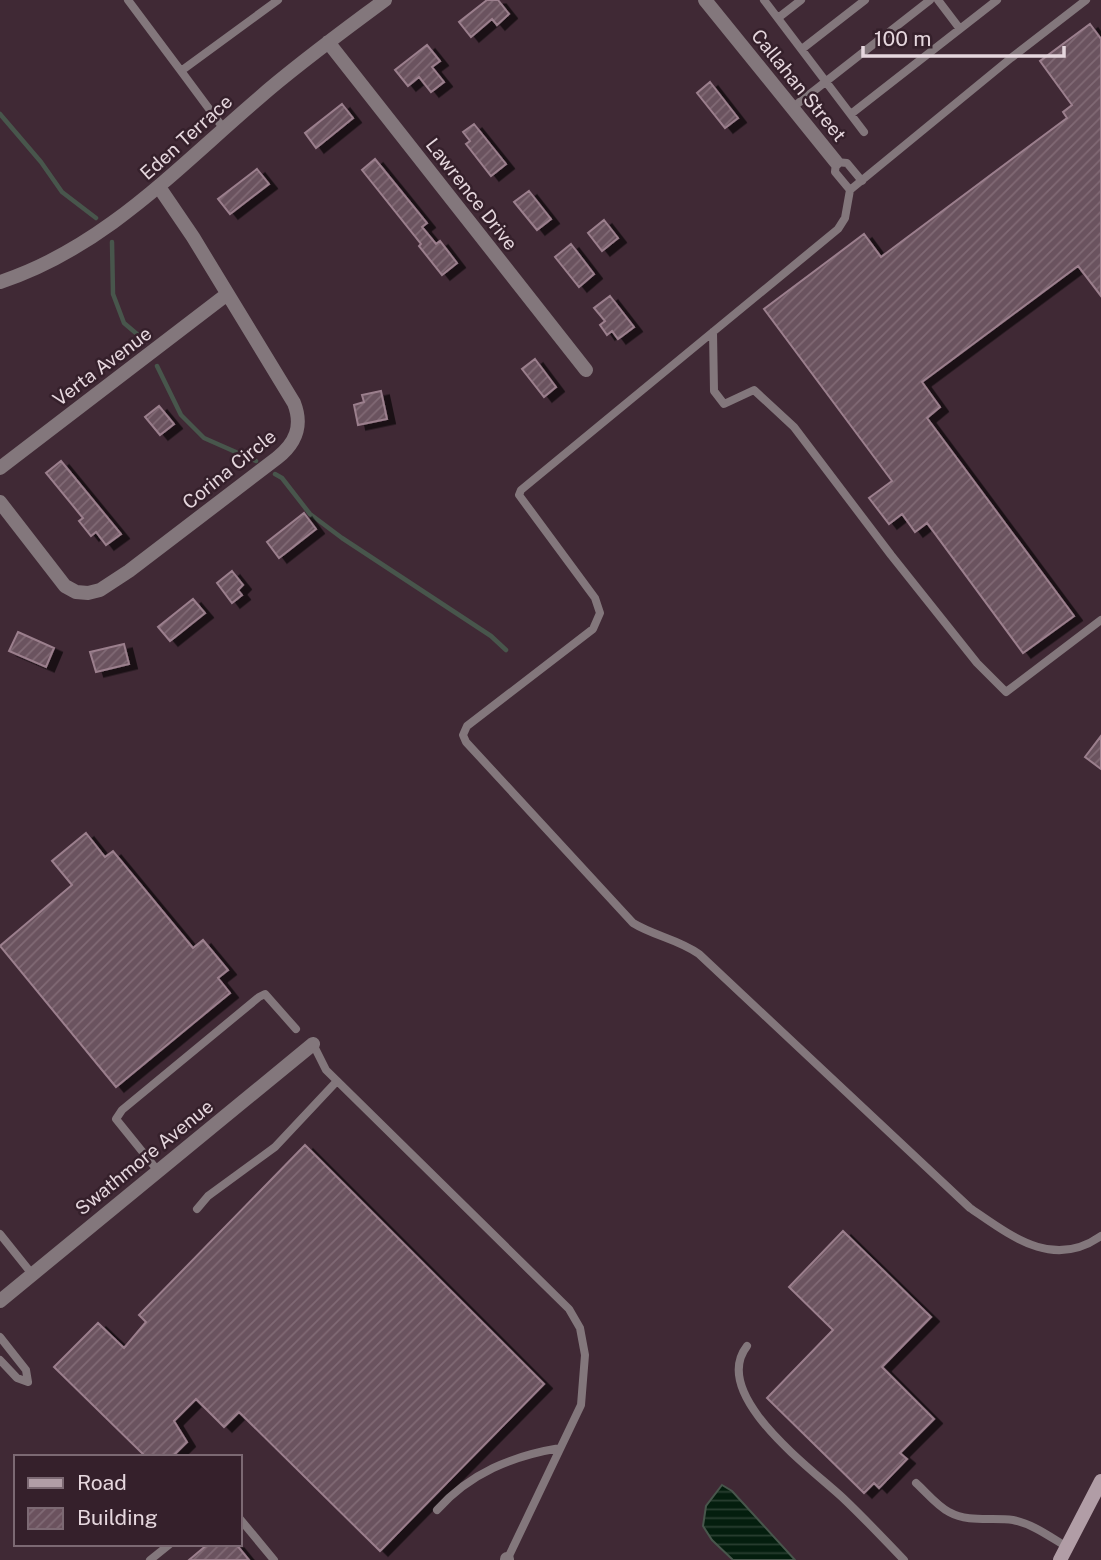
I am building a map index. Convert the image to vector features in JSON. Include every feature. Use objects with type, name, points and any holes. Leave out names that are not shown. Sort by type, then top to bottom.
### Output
[{"type":"main road","points":[[1063,1554],[1101,1481]]},
{"type":"street","name":"Eden Terrace","points":[[0,282],[63,255],[109,226],[159,187],[328,42],[385,0]]},
{"type":"street","name":"Callahan Street","points":[[705,0],[836,162]]},
{"type":"street","name":"Lawrence Drive","points":[[328,42],[586,370]]},
{"type":"street","name":"Corina Circle","points":[[0,502],[65,586],[76,592],[88,593],[100,590],[130,571],[287,450],[295,438],[299,426],[294,403],[193,237],[159,187]]},
{"type":"street","name":"Verta Avenue","points":[[0,468],[226,295]]},
{"type":"street","name":"Swathmore Avenue","points":[[0,1301],[313,1044]]},
{"type":"lane","points":[[128,0],[224,129]]},
{"type":"lane","points":[[181,71],[278,0]]},
{"type":"lane","points":[[764,0],[864,132]]},
{"type":"lane","points":[[778,18],[801,0]]},
{"type":"lane","points":[[802,49],[865,0]]},
{"type":"lane","points":[[792,108],[930,0]]},
{"type":"lane","points":[[938,0],[960,29]]},
{"type":"lane","points":[[851,114],[997,0]]},
{"type":"lane","points":[[1086,0],[850,190],[845,218],[838,229],[521,490],[519,495],[596,598],[600,613],[593,629],[467,726],[463,735],[466,742],[633,923],[646,931],[686,944],[699,954],[970,1208],[1012,1237],[1047,1251],[1085,1248],[1101,1236]]},
{"type":"lane","points":[[850,190],[835,172],[836,162],[847,163],[862,181]]},
{"type":"lane","points":[[713,332],[714,391],[724,404],[754,390],[794,427],[908,577],[977,663],[1006,692],[1101,620]]},
{"type":"lane","points":[[158,1171],[116,1119],[122,1110],[265,994],[296,1029]]},
{"type":"lane","points":[[313,1044],[326,1070],[569,1309],[580,1328],[585,1355],[580,1405],[507,1560]]},
{"type":"lane","points":[[197,1209],[208,1196],[275,1147],[337,1081]]},
{"type":"lane","points":[[0,1234],[32,1274]]},
{"type":"lane","points":[[0,1337],[26,1370],[28,1382],[17,1378],[0,1360]]},
{"type":"lane","points":[[747,1346],[740,1356],[740,1382],[758,1418],[773,1435],[845,1499],[904,1560]]},
{"type":"lane","points":[[437,1510],[452,1493],[493,1466],[532,1453],[560,1448]]},
{"type":"lane","points":[[916,1483],[948,1512],[971,1519],[999,1518],[1017,1521],[1042,1531],[1063,1554]]},
{"type":"lane","points":[[242,1521],[274,1560]]},
{"type":"lane","points":[[150,1560],[168,1546]]},
{"type":"shaded area","points":[[722,1485],[732,1491],[795,1560],[733,1560],[712,1540],[703,1526],[706,1506]]},
{"type":"building","points":[[487,0],[498,0],[509,14],[497,25],[492,19],[471,37],[459,22]]},
{"type":"building","points":[[1090,24],[1101,39],[1101,296],[1078,266],[922,382],[940,407],[927,418],[1074,616],[1023,653],[927,523],[915,532],[902,514],[889,524],[869,498],[892,481],[764,309],[864,234],[881,257],[1067,118],[1063,112],[1072,105],[1040,61]]},
{"type":"building","points":[[427,45],[440,61],[432,67],[444,82],[431,92],[419,77],[408,86],[395,70]]},
{"type":"building","points":[[710,82],[738,118],[725,128],[697,93]]},
{"type":"building","points":[[342,104],[353,118],[316,148],[305,133]]},
{"type":"building","points":[[474,124],[506,164],[491,176],[466,144],[470,141],[463,132]]},
{"type":"building","points":[[375,159],[427,223],[422,227],[436,244],[440,241],[457,263],[442,275],[362,170]]},
{"type":"building","points":[[257,169],[269,184],[230,214],[218,199]]},
{"type":"building","points":[[529,191],[551,219],[537,230],[514,202]]},
{"type":"building","points":[[604,220],[618,238],[602,251],[588,233]]},
{"type":"building","points":[[571,244],[594,274],[579,287],[555,257]]},
{"type":"building","points":[[610,296],[634,327],[618,339],[612,331],[607,335],[600,325],[605,321],[594,308]]},
{"type":"building","points":[[535,359],[556,387],[544,397],[522,369]]},
{"type":"building","points":[[381,391],[387,419],[358,425],[354,405],[364,402],[362,395]]},
{"type":"building","points":[[159,406],[174,424],[160,435],[145,417]]},
{"type":"building","points":[[61,461],[121,534],[106,545],[96,532],[91,536],[79,521],[83,518],[46,473]]},
{"type":"building","points":[[304,513],[316,529],[279,558],[267,542]]},
{"type":"building","points":[[232,571],[243,585],[238,590],[242,595],[232,603],[217,583]]},
{"type":"building","points":[[193,599],[205,613],[170,641],[158,627]]},
{"type":"building","points":[[18,632],[54,648],[46,667],[9,651]]},
{"type":"building","points":[[124,644],[129,664],[96,672],[90,652]]},
{"type":"building","points":[[1101,736],[1101,769],[1085,757]]},
{"type":"building","points":[[86,833],[105,857],[113,851],[193,948],[203,940],[228,970],[218,978],[230,993],[116,1087],[0,946],[72,885],[52,861]]},
{"type":"building","points":[[305,1145],[544,1384],[380,1551],[239,1412],[224,1427],[196,1399],[174,1421],[187,1442],[174,1455],[144,1455],[54,1367],[98,1323],[124,1348],[146,1322],[139,1315]]},
{"type":"building","points":[[843,1231],[931,1317],[882,1367],[934,1419],[900,1453],[907,1459],[879,1488],[874,1483],[864,1493],[767,1398],[833,1330],[789,1287]]},
{"type":"building","points":[[206,1546],[238,1546],[249,1560],[189,1560]]},
{"type":"waterway","points":[[0,114],[41,162],[62,192],[96,218]]},
{"type":"waterway","points":[[112,242],[113,294],[124,323],[144,340]]},
{"type":"waterway","points":[[157,366],[181,415],[204,438],[256,461]]},
{"type":"waterway","points":[[275,474],[282,478],[310,514],[491,636],[506,650]]}]
